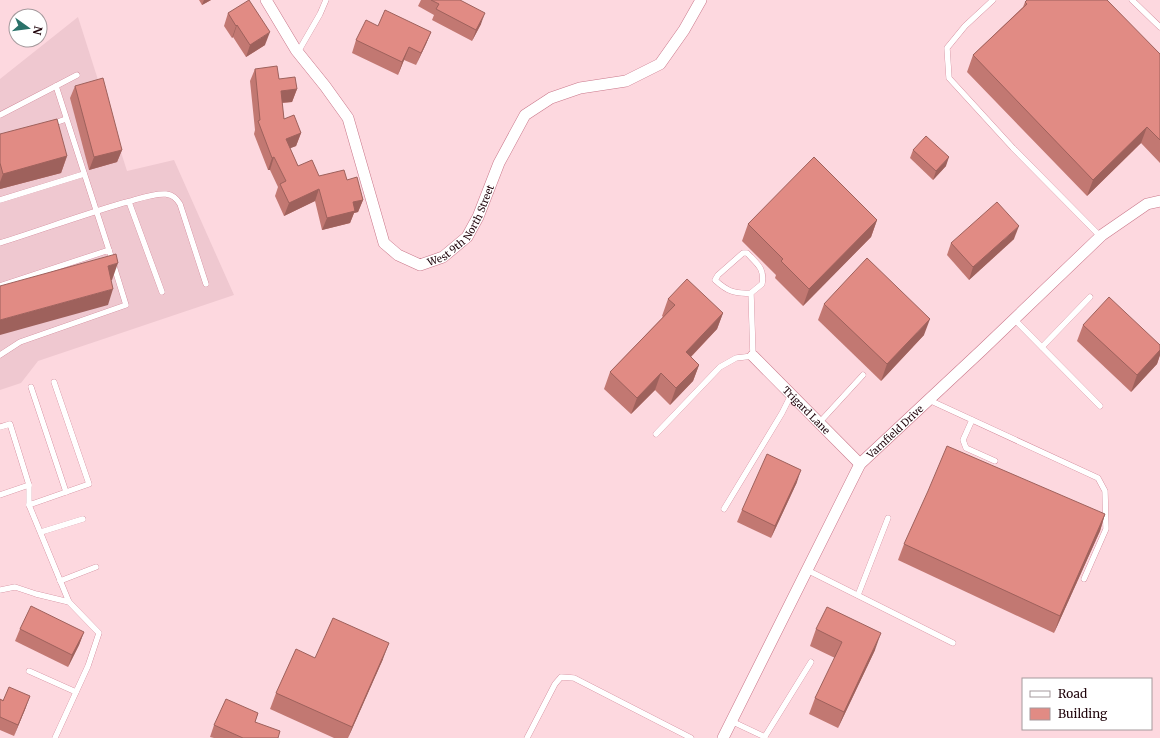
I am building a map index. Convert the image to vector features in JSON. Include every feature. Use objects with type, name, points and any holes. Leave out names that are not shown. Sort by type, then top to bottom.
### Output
[{"type":"street","name":"West 9th North Street","points":[[269,1],[297,52],[336,100],[348,118],[384,243],[398,255],[420,265],[443,257],[467,237],[478,217],[499,163],[525,115],[551,98],[580,88],[626,81],[660,64],[684,30],[701,0]]},
{"type":"street","name":"Varnfield Drive","points":[[723,738],[860,464],[1100,236],[1147,204],[1160,201]]},
{"type":"street","name":"Trigard Lane","points":[[753,356],[860,464]]},
{"type":"lane","points":[[297,52],[320,14],[326,0]]},
{"type":"lane","points":[[992,0],[965,26],[947,48],[949,78],[1013,148],[1100,236]]},
{"type":"lane","points":[[1132,0],[1160,27]]},
{"type":"lane","points":[[0,115],[77,75]]},
{"type":"lane","points":[[0,356],[20,342],[126,305],[56,86]]},
{"type":"lane","points":[[44,126],[66,119]]},
{"type":"lane","points":[[0,200],[84,174]]},
{"type":"lane","points":[[0,243],[129,202],[158,194],[171,195],[176,198],[180,204],[206,284]]},
{"type":"lane","points":[[129,202],[162,292]]},
{"type":"lane","points":[[0,286],[109,250]]},
{"type":"lane","points":[[743,253],[747,253],[762,269],[762,284],[751,293],[742,294],[727,290],[715,280],[743,253]]},
{"type":"lane","points":[[656,434],[720,367],[736,358],[753,356],[751,293]]},
{"type":"lane","points":[[1042,347],[1090,297]]},
{"type":"lane","points":[[1014,319],[1100,406]]},
{"type":"lane","points":[[819,423],[863,375]]},
{"type":"lane","points":[[29,504],[89,484],[54,382]]},
{"type":"lane","points":[[31,387],[66,492]]},
{"type":"lane","points":[[724,509],[792,395]]},
{"type":"lane","points":[[929,400],[1098,478],[1104,491],[1106,529],[1084,579]]},
{"type":"lane","points":[[972,420],[963,440],[966,448],[995,461]]},
{"type":"lane","points":[[0,427],[10,424],[29,485],[29,504],[68,602],[99,633],[88,666],[55,738]]},
{"type":"lane","points":[[0,494],[29,485]]},
{"type":"lane","points":[[858,595],[888,518]]},
{"type":"lane","points":[[40,532],[82,519]]},
{"type":"lane","points":[[60,581],[96,567]]},
{"type":"lane","points":[[807,570],[953,643]]},
{"type":"lane","points":[[0,590],[15,587],[68,602]]},
{"type":"lane","points":[[732,721],[764,738],[811,662]]},
{"type":"lane","points":[[29,671],[76,692]]},
{"type":"lane","points":[[527,738],[554,684],[561,677],[574,678],[691,738]]},
{"type":"shaded area","points":[[78,17],[127,171],[174,160],[234,295],[38,361],[21,383],[0,390],[0,79],[39,48],[48,48],[48,41]]},
{"type":"building","points":[[249,0],[270,32],[250,45],[228,13]]},
{"type":"building","points":[[431,0],[460,0],[485,13],[476,30],[436,9],[439,4]]},
{"type":"building","points":[[1027,0],[1107,0],[1160,54],[1160,140],[1147,127],[1093,180],[973,55],[1027,4],[1025,2]]},
{"type":"building","points":[[385,10],[431,32],[421,53],[409,47],[402,62],[356,40],[366,20],[378,26]]},
{"type":"building","points":[[277,66],[279,79],[295,77],[297,89],[281,91],[284,119],[294,115],[301,133],[286,139],[298,166],[312,160],[319,176],[344,170],[347,180],[357,177],[363,200],[353,202],[355,211],[327,218],[319,189],[289,203],[280,184],[286,181],[274,157],[272,158],[258,121],[260,120],[255,69]]},
{"type":"building","points":[[103,78],[122,150],[94,157],[75,86]]},
{"type":"building","points":[[57,119],[67,156],[3,174],[0,163],[0,134]]},
{"type":"building","points":[[926,136],[949,157],[936,171],[913,150]]},
{"type":"building","points":[[814,157],[877,220],[809,289],[781,261],[783,259],[748,224]]},
{"type":"building","points":[[997,202],[1019,226],[973,267],[951,243]]},
{"type":"building","points":[[116,254],[118,263],[108,266],[113,289],[0,320],[0,286]]},
{"type":"building","points":[[867,258],[930,319],[887,364],[824,304]]},
{"type":"building","points":[[687,279],[723,313],[686,352],[699,365],[676,388],[661,373],[637,398],[610,372],[675,305],[668,299]]},
{"type":"building","points":[[1109,297],[1160,345],[1160,350],[1137,375],[1083,325]]},
{"type":"building","points":[[947,446],[1105,514],[1060,616],[904,544]]},
{"type":"building","points":[[767,454],[801,470],[775,526],[742,510]]},
{"type":"building","points":[[31,606],[84,632],[72,655],[20,629]]},
{"type":"building","points":[[827,607],[881,633],[844,712],[815,698],[842,642],[816,629]]},
{"type":"building","points":[[333,618],[389,643],[352,727],[276,693],[296,649],[315,658]]},
{"type":"building","points":[[9,687],[30,696],[18,725],[0,717],[0,699],[3,701]]},
{"type":"building","points":[[226,699],[258,713],[255,722],[280,731],[278,738],[243,738],[214,725]]}]
